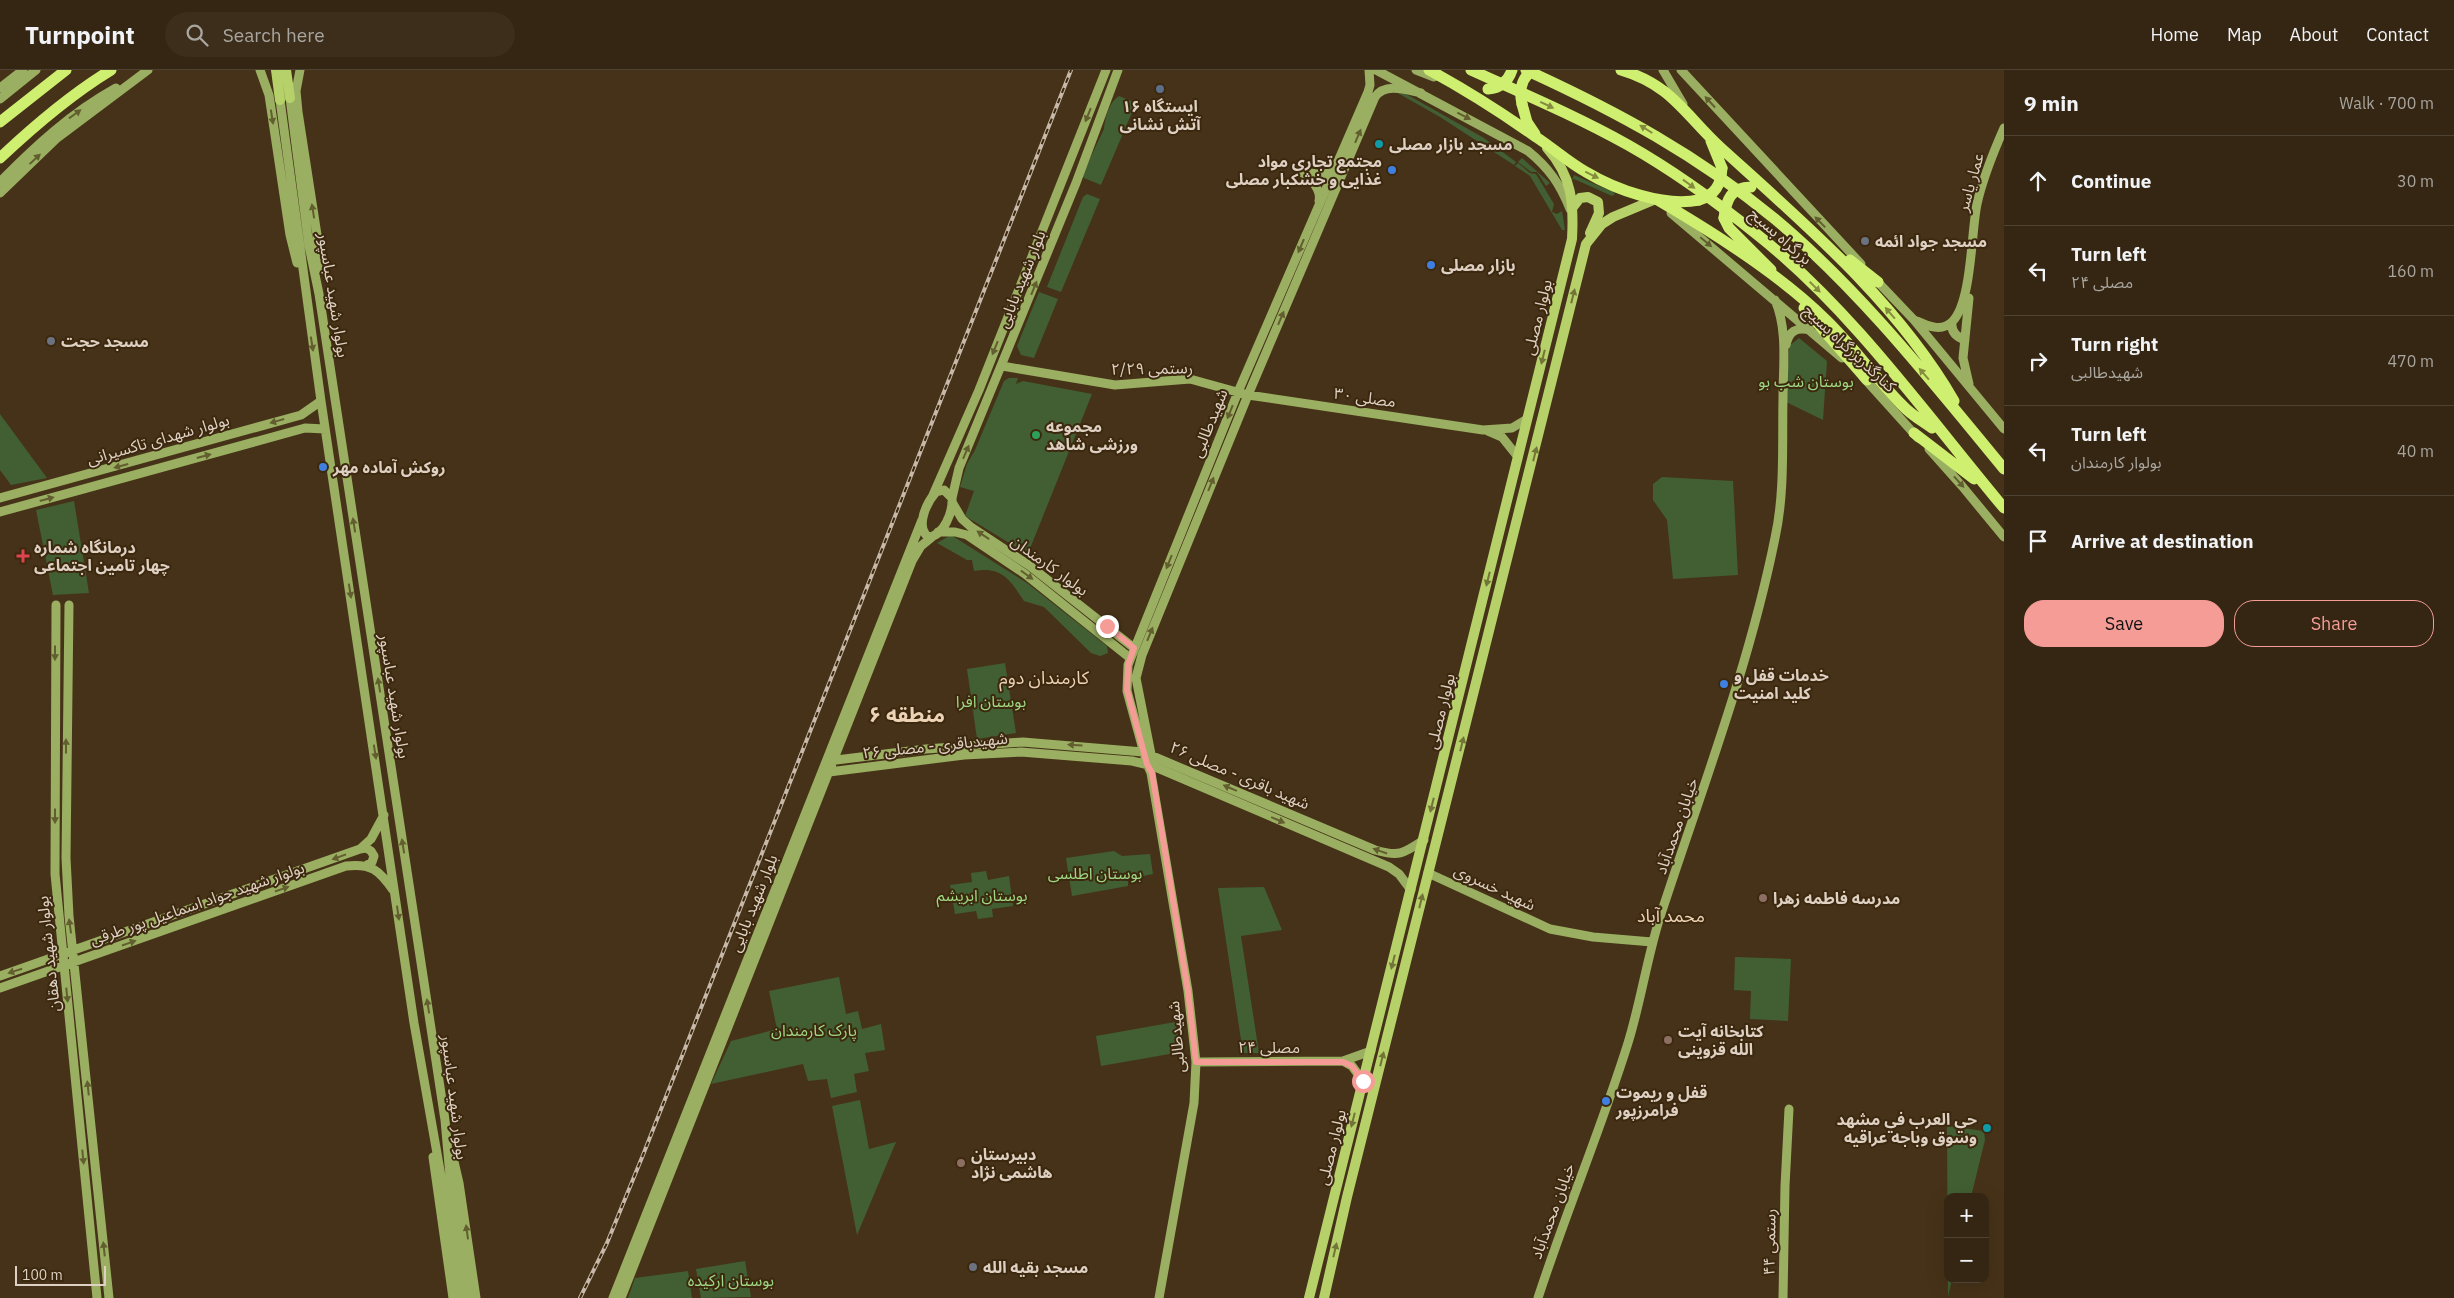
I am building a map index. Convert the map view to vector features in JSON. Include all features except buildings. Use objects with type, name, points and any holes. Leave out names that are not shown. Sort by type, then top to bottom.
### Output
[{"type":"highway","points":[[0,122],[66,70]]},
{"type":"highway","points":[[0,158],[48,115],[81,89],[111,70]]},
{"type":"highway","points":[[1429,70],[1460,87],[1538,138],[1588,174],[1615,186],[1656,199],[1684,203],[1710,197],[1717,189],[1721,179],[1722,168],[1709,137]]},
{"type":"highway","name":"بزرگراه بسیج","points":[[1471,70],[1587,123],[1629,146],[1680,178],[1760,236],[1836,309],[2004,508]]},
{"type":"highway","points":[[1460,87],[1488,89],[1500,86],[1510,76],[1512,70]]},
{"type":"highway","name":"بزرگراه بسیج","points":[[1526,70],[1641,125],[1693,159],[1774,219],[1853,294],[2004,469]]},
{"type":"highway","points":[[1533,70],[1523,81],[1520,92],[1527,122],[1538,138]]},
{"type":"highway","points":[[1620,70],[1636,74],[1664,90],[1689,112],[1709,137],[1780,202],[1815,233],[1878,282]]},
{"type":"highway","points":[[1780,202],[1751,187],[1738,189],[1732,192],[1725,204],[1724,218],[1729,228],[1761,258],[1867,380]]},
{"type":"highway","points":[[1656,199],[1695,222],[1780,281],[1825,318],[1862,358],[1902,406],[1948,441]]},
{"type":"highway","points":[[1815,233],[1854,273],[1936,370],[1967,425]]},
{"type":"highway","points":[[1914,433],[1990,491]]},
{"type":"main road","points":[[276,70],[285,99]]},
{"type":"main road","points":[[285,99],[286,70]]},
{"type":"main road","name":"بولوار مصلی","points":[[1309,1298],[1572,239],[1573,211],[1570,183],[1562,167],[1538,138]]},
{"type":"main road","points":[[1573,211],[1580,198],[1593,198],[1600,207],[1586,244]]},
{"type":"main road","name":"بولوار مصلی","points":[[1324,1298],[1428,873],[1586,244],[1602,224],[1612,217],[1656,199]]},
{"type":"street","points":[[0,88],[23,70]]},
{"type":"street","points":[[0,99],[36,70]]},
{"type":"street","points":[[0,182],[51,132],[94,101],[149,70]]},
{"type":"street","points":[[0,193],[56,139],[149,70]]},
{"type":"street","points":[[261,70],[269,95],[290,235],[306,296]]},
{"type":"street","points":[[300,70],[296,91],[317,235],[320,294]]},
{"type":"street","name":"بلوار شهید بابایی","points":[[621,1298],[926,507],[933,495],[978,390],[1106,70]]},
{"type":"street","name":"بلوار شهید بابایی","points":[[613,1298],[912,561],[920,546],[935,535],[950,515],[959,468],[1002,366],[1118,70]]},
{"type":"street","points":[[1368,70],[1371,95],[1382,90],[1401,88],[1421,93]]},
{"type":"street","points":[[1376,70],[1528,151],[1545,165],[1556,179],[1573,211]]},
{"type":"street","points":[[1416,70],[1460,87]]},
{"type":"street","points":[[1663,70],[1672,89],[1689,112]]},
{"type":"street","points":[[1680,70],[1914,320],[2004,428]]},
{"type":"street","name":"شهیدطالبی","points":[[1147,753],[1127,690],[1126,678],[1130,658],[1243,393],[1271,340],[1315,225],[1319,205],[1371,95]]},
{"type":"street","name":"شهیدطالبی","points":[[1159,1298],[1194,1103],[1196,1062],[1188,991],[1137,689],[1137,668],[1243,393],[1262,337],[1315,225],[1371,95]]},
{"type":"street","name":"بولوار شهید عباسپور","points":[[285,99],[320,294],[445,1120],[450,1176],[468,1298]]},
{"type":"street","name":"بولوار شهید عباسپور","points":[[285,99],[306,296],[325,430],[430,1124],[441,1176],[460,1298]]},
{"type":"street","name":"عمار یاسر","points":[[1952,323],[1962,306],[1977,203],[1990,162],[2004,128]]},
{"type":"street","points":[[1319,205],[1319,191],[1306,175],[1299,170],[1316,175],[1329,173],[1334,170]]},
{"type":"street","name":"کنارگذربزرگراه بسیج","points":[[1656,199],[1867,380],[1962,486],[2004,537]]},
{"type":"street","points":[[1966,281],[1970,292],[1963,358],[1970,386]]},
{"type":"street","name":"خیابان محمدآباد","points":[[1538,1298],[1627,1045],[1645,982],[1652,942],[1700,804],[1742,669],[1776,536],[1783,434],[1784,352],[1782,315],[1775,300]]},
{"type":"street","points":[[1914,320],[1932,328],[1940,328],[1952,323],[1951,328],[1954,335],[1965,340]]},
{"type":"street","name":"خیابان محمدآباد","points":[[1784,352],[1791,332],[1802,328],[1810,330]]},
{"type":"street","points":[[1262,337],[1271,340]]},
{"type":"street","name":"رستمی ۲/۲۹","points":[[1002,366],[1115,385],[1190,379],[1243,393]]},
{"type":"street","name":"مصلی ۳۰","points":[[1243,393],[1483,430]]},
{"type":"street","name":"بولوار شهدای تاکسیرانی","points":[[0,498],[300,414],[321,400]]},
{"type":"street","points":[[300,414],[308,417],[310,422],[305,428]]},
{"type":"street","points":[[1483,430],[1512,428],[1527,419]]},
{"type":"street","name":"بولوار شهدای تاکسیرانی","points":[[0,512],[305,428],[325,430]]},
{"type":"street","points":[[1483,430],[1502,437],[1518,457]]},
{"type":"street","points":[[933,495],[944,490],[952,500]]},
{"type":"street","name":"بولوار کارمندان","points":[[952,500],[962,519],[971,528],[1030,566],[1134,648]]},
{"type":"street","points":[[922,520],[924,534],[928,537],[935,535]]},
{"type":"street","name":"بولوار کارمندان","points":[[935,535],[955,532],[966,535],[1025,574],[1130,658]]},
{"type":"street","name":"بولوار شهید دهقان","points":[[56,605],[55,874],[97,1298]]},
{"type":"street","name":"بولوار شهید دهقان","points":[[69,605],[66,858],[68,916],[75,962],[109,1298]]},
{"type":"street","points":[[1021,752],[1023,742]]},
{"type":"street","name":"شهید باقری - مصلی ۲۶","points":[[828,765],[926,749],[1023,742],[1147,753],[1375,850],[1394,856],[1406,852],[1424,840]]},
{"type":"street","name":"شهیدباقری - مصلی ۲۶","points":[[828,765],[964,754],[1021,752],[1132,761],[1389,867],[1399,874],[1411,890]]},
{"type":"street","name":"بولوار شهید جواد اسماعیل پور طرقی","points":[[0,976],[73,952],[360,849],[372,840],[384,814]]},
{"type":"street","points":[[360,849],[366,848],[371,851],[374,856],[372,862],[367,865],[379,872],[395,893]]},
{"type":"street","name":"بولوار شهید جواد اسماعیل پور طرقی","points":[[0,988],[346,866],[367,865]]},
{"type":"street","name":"شهید خسروی","points":[[1428,873],[1550,929],[1593,937],[1652,942]]},
{"type":"street","points":[[1343,1062],[1371,1051]]},
{"type":"street","name":"مصلی ۲۴","points":[[1196,1062],[1343,1062]]},
{"type":"street","points":[[1343,1062],[1352,1066],[1363,1081]]},
{"type":"street","name":"رستمی ۴۴","points":[[1783,1298],[1785,1186],[1789,1109]]},
{"type":"street","points":[[445,1120],[459,1183],[476,1298]]},
{"type":"street","points":[[430,1124],[434,1177],[452,1298]]},
{"type":"green space","points":[[1399,90],[1484,138],[1516,162],[1514,165],[1440,117],[1396,92]]},
{"type":"green space","points":[[1119,96],[1136,103],[1101,185],[1084,178],[1082,175],[1104,129],[1110,106]]},
{"type":"green space","points":[[1522,158],[1550,183],[1546,186],[1537,172],[1531,172],[1518,162]]},
{"type":"green space","points":[[1518,163],[1530,173],[1536,174],[1554,204],[1552,212],[1557,214],[1562,211],[1565,230],[1562,230],[1530,176],[1515,166]]},
{"type":"green space","points":[[1574,175],[1615,194],[1612,196],[1574,179],[1572,180]]},
{"type":"green space","points":[[1087,194],[1100,199],[1061,292],[1047,287],[1083,197]]},
{"type":"green space","points":[[1039,292],[1058,299],[1034,358],[1021,355],[1017,346]]},
{"type":"green space","name":"بوستان شب بو","points":[[1799,338],[1827,361],[1823,420],[1786,402],[1789,346]]},
{"type":"green space","name":"مجموعه ورزشی شاهد","points":[[1009,378],[1018,378],[1016,384],[1023,381],[1092,394],[1029,551],[1024,552],[965,516],[974,491],[960,487],[967,464],[975,450],[1004,381]]},
{"type":"green space","points":[[0,414],[47,478],[11,485],[0,470]]},
{"type":"green space","points":[[1662,477],[1733,481],[1738,575],[1673,579],[1667,520],[1653,500],[1653,484]]},
{"type":"green space","points":[[74,501],[89,593],[53,595],[36,510]]},
{"type":"green space","points":[[951,535],[1027,583],[1107,646],[1108,653],[1100,656],[1091,653],[1044,607],[1024,601],[1004,576],[992,571],[974,571],[972,560],[967,560],[937,543]]},
{"type":"green space","name":"بوستان افرا","points":[[1005,663],[1016,733],[977,739],[967,669]]},
{"type":"green space","name":"بوستان اطلسی","points":[[1114,851],[1122,856],[1150,854],[1153,874],[1128,879],[1128,886],[1072,896],[1066,858]]},
{"type":"green space","name":"بوستان ابریشم","points":[[986,871],[988,880],[1009,876],[1013,906],[992,909],[993,917],[978,919],[976,911],[955,914],[950,885],[972,882],[971,873]]},
{"type":"green space","points":[[1264,887],[1282,930],[1241,936],[1259,1053],[1243,1053],[1218,888]]},
{"type":"green space","points":[[1735,957],[1791,959],[1788,1021],[1750,1019],[1751,991],[1734,990]]},
{"type":"green space","name":"پارک کارمندان","points":[[839,977],[846,1014],[858,1011],[862,1029],[881,1024],[885,1050],[865,1053],[869,1071],[854,1074],[857,1092],[831,1098],[827,1079],[808,1081],[803,1064],[711,1084],[731,1041],[777,1029],[769,991]]},
{"type":"green space","points":[[1175,1022],[1181,1052],[1101,1066],[1096,1036]]},
{"type":"green space","points":[[860,1100],[869,1149],[896,1142],[857,1235],[832,1106]]},
{"type":"green space","points":[[1947,1126],[1984,1131],[1985,1140],[1972,1193],[1947,1193]]},
{"type":"green space","name":"بوستان ارکیده","points":[[745,1261],[751,1297],[701,1298],[696,1269]]},
{"type":"green space","name":"بوستان ارکیده","points":[[688,1271],[692,1298],[628,1298],[635,1278]]},
{"type":"green space","points":[[1948,1283],[1951,1283],[1948,1297]]},
{"type":"railway","points":[[580,1298],[607,1243],[643,1155],[1071,70]]},
{"type":"place","name":"ایستگاه ۱۶ آتش نشانی","points":[[1160,89]]},
{"type":"place","name":"مسجد بازار مصلی","points":[[1379,144]]},
{"type":"place","name":"مجتمع تجاری مواد غذایی و خشکبار مصلی","points":[[1392,170]]},
{"type":"place","name":"مسجد جواد ائمه","points":[[1865,241]]},
{"type":"place","name":"بازار مصلى","points":[[1431,265]]},
{"type":"place","name":"مسجد حجت","points":[[51,341]]},
{"type":"place","name":"مجموعه ورزشی شاهد","points":[[1036,435]]},
{"type":"place","name":"روکش آماده مهر","points":[[323,467]]},
{"type":"place","name":"درمانگاه شماره چهار تامین اجتماعی","points":[[23,556]]},
{"type":"place","name":"خدمات قفل و کلید امنیت","points":[[1724,684]]},
{"type":"place","name":"مدرسه فاطمه زهرا","points":[[1763,898]]},
{"type":"place","name":"کتابخانه آیت الله قزوینی","points":[[1668,1040]]},
{"type":"place","name":"قفل و ریموت فرامرزپور","points":[[1606,1101]]},
{"type":"place","name":"حي العرب في مشهد وسوق وباجه عراقيه","points":[[1987,1128]]},
{"type":"place","name":"دبیرستان هاشمی نژاد","points":[[961,1163]]},
{"type":"place","name":"مسجد بقیه الله","points":[[973,1267]]},
{"type":"district","name":"کارمندان دوم","points":[[1044,678]]},
{"type":"district","name":"منطقه ۶","points":[[907,715]]},
{"type":"district","name":"محمد آباد","points":[[1671,916]]},
{"type":"route","points":[[1107,626],[1134,648],[1128,665],[1127,690],[1147,764],[1152,773],[1188,991],[1196,1062],[1343,1062],[1352,1066],[1363,1081]]}]
